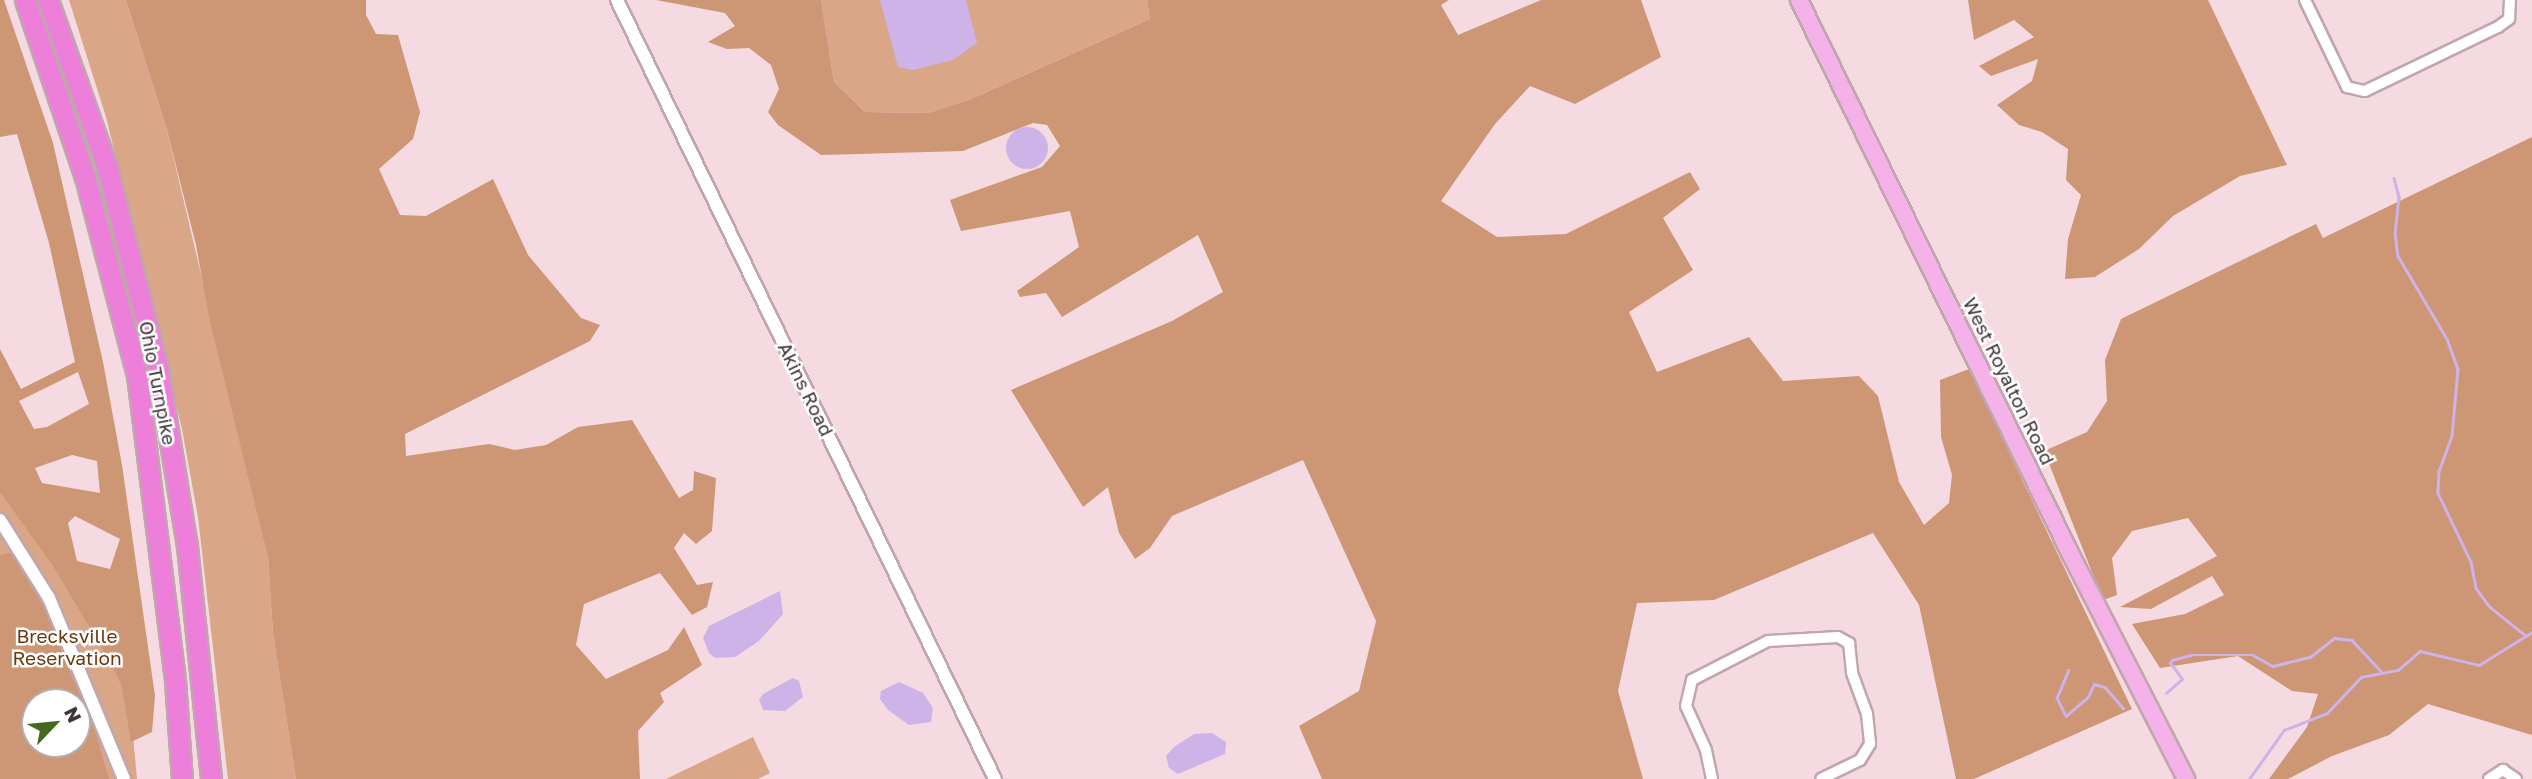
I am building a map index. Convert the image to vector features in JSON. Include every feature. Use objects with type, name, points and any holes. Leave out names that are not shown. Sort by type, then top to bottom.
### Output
[{"type":"highway","name":"Ohio Turnpike","points":[[24,0],[85,177],[137,375],[175,680],[182,779]]},
{"type":"highway","name":"Ohio Turnpike","points":[[48,0],[107,167],[158,369],[189,559],[211,779]]},
{"type":"main road","name":"West Royalton Road","points":[[1799,0],[2183,778]]},
{"type":"street","name":"Akins Road","points":[[617,0],[995,779]]},
{"type":"street","points":[[2305,0],[2347,87],[2365,91],[2509,19],[2510,0]]},
{"type":"street","points":[[0,520],[49,598],[124,779]]},
{"type":"street","points":[[1712,779],[1706,750],[1686,706],[1692,680],[1768,640],[1838,637],[1849,643],[1852,673],[1870,728],[1870,744],[1860,760],[1821,779]]},
{"type":"street","points":[[2490,779],[2502,770],[2516,779]]},
{"type":"green space","points":[[69,0],[126,0],[167,130],[268,558],[273,634],[296,779],[228,779],[198,517],[182,429],[106,117]]},
{"type":"green space","points":[[821,0],[1147,0],[1150,19],[971,99],[928,113],[865,112],[834,82]]},
{"type":"green space","name":"Brecksville Reservation","points":[[0,419],[129,692],[137,779],[83,779],[81,758],[91,758],[91,688],[66,688],[0,608]]},
{"type":"green space","points":[[753,737],[770,773],[758,779],[666,779]]},
{"type":"shaded area","points":[[0,0],[4,0],[53,143],[103,362],[122,465],[155,696],[152,732],[131,742],[122,687],[112,665],[53,566],[0,492],[0,349],[21,389],[75,362],[49,243],[17,134],[0,137]],"holes":[[[78,372],[89,404],[47,427],[34,429],[19,401]],[[72,455],[97,461],[100,493],[42,483],[35,468]],[[75,516],[120,539],[110,569],[77,561],[68,523]]]},
{"type":"shaded area","points":[[126,0],[366,0],[366,15],[376,34],[398,35],[420,112],[413,139],[379,169],[400,215],[426,216],[493,179],[528,255],[581,318],[600,325],[590,341],[405,434],[406,456],[489,444],[515,450],[546,445],[578,427],[632,420],[679,498],[693,490],[694,471],[716,478],[712,531],[696,544],[684,533],[674,548],[697,585],[713,582],[707,607],[692,615],[660,573],[584,604],[576,645],[606,679],[668,650],[684,627],[702,665],[660,693],[664,702],[638,731],[640,779],[296,779],[273,634],[268,558],[167,130]]},
{"type":"shaded area","points":[[656,0],[821,0],[834,82],[865,112],[928,113],[971,99],[1150,19],[1147,0],[1449,0],[1441,5],[1458,35],[1541,0],[1641,0],[1661,57],[1575,104],[1530,86],[1495,124],[1441,201],[1497,237],[1566,234],[1690,172],[1700,189],[1663,218],[1693,270],[1629,312],[1657,372],[1749,337],[1783,381],[1859,376],[1878,396],[1899,482],[1924,525],[1949,503],[1952,475],[1941,437],[1940,380],[1969,369],[2132,709],[1974,779],[1956,779],[1919,605],[1873,533],[1714,600],[1637,603],[1618,691],[1643,779],[1322,779],[1299,726],[1359,691],[1376,621],[1303,460],[1172,516],[1150,548],[1135,559],[1119,533],[1108,487],[1083,507],[1011,390],[1172,321],[1223,292],[1198,235],[1062,317],[1046,293],[1020,297],[1017,291],[1079,247],[1070,211],[961,231],[950,200],[1042,167],[1060,146],[1047,125],[1033,123],[963,151],[821,155],[778,125],[768,112],[779,89],[771,65],[749,48],[727,49],[708,42],[735,26],[725,13]]},
{"type":"shaded area","points":[[880,0],[966,0],[977,43],[953,60],[913,70],[898,67]]},
{"type":"shaded area","points":[[1968,0],[2208,0],[2287,165],[2240,176],[2173,216],[2139,249],[2095,277],[2065,279],[2068,239],[2081,195],[2066,180],[2068,149],[2042,132],[2019,125],[1997,105],[2032,81],[2038,59],[1991,76],[1979,66],[2034,37],[2014,20],[1974,40]]},
{"type":"shaded area","points":[[1027,127],[1042,133],[1048,148],[1042,163],[1027,169],[1012,163],[1006,148],[1012,133]]},
{"type":"shaded area","points":[[2532,137],[2532,735],[2428,704],[2389,735],[2332,756],[2288,779],[2269,779],[2307,727],[2318,694],[2292,691],[2238,656],[2160,668],[2132,624],[2185,614],[2224,595],[2212,576],[2151,609],[2120,607],[2217,556],[2188,518],[2132,531],[2112,558],[2117,595],[2103,600],[2044,451],[2087,432],[2107,401],[2105,360],[2121,319],[2316,224],[2323,238]]},
{"type":"shaded area","points":[[13,552],[50,616],[80,688],[21,688],[21,758],[91,758],[91,717],[109,779],[0,779],[0,555]]},
{"type":"shaded area","points":[[780,591],[783,614],[759,641],[735,657],[715,658],[709,653],[703,638],[709,626]]},
{"type":"shaded area","points":[[793,678],[799,681],[803,697],[785,711],[763,710],[759,700],[763,694]]},
{"type":"shaded area","points":[[899,682],[923,693],[933,708],[931,722],[909,725],[888,710],[880,699],[881,691]]},
{"type":"shaded area","points":[[1212,733],[1226,742],[1225,754],[1178,774],[1169,768],[1166,756],[1174,747],[1194,734]]},
{"type":"waterway","points":[[2394,178],[2399,197],[2395,233],[2398,256],[2447,339],[2458,369],[2452,436],[2439,472],[2438,493],[2471,562],[2476,588],[2490,607],[2525,635]]},
{"type":"waterway","points":[[2249,779],[2284,730],[2327,713],[2361,677],[2398,670],[2420,651],[2479,665],[2532,632]]},
{"type":"waterway","points":[[2166,693],[2182,679],[2170,663],[2172,660],[2191,655],[2253,655],[2273,666],[2310,657],[2334,638],[2352,640],[2381,671]]},
{"type":"waterway","points":[[2069,670],[2057,698],[2066,716],[2088,697],[2094,684],[2105,687],[2123,708]]}]
